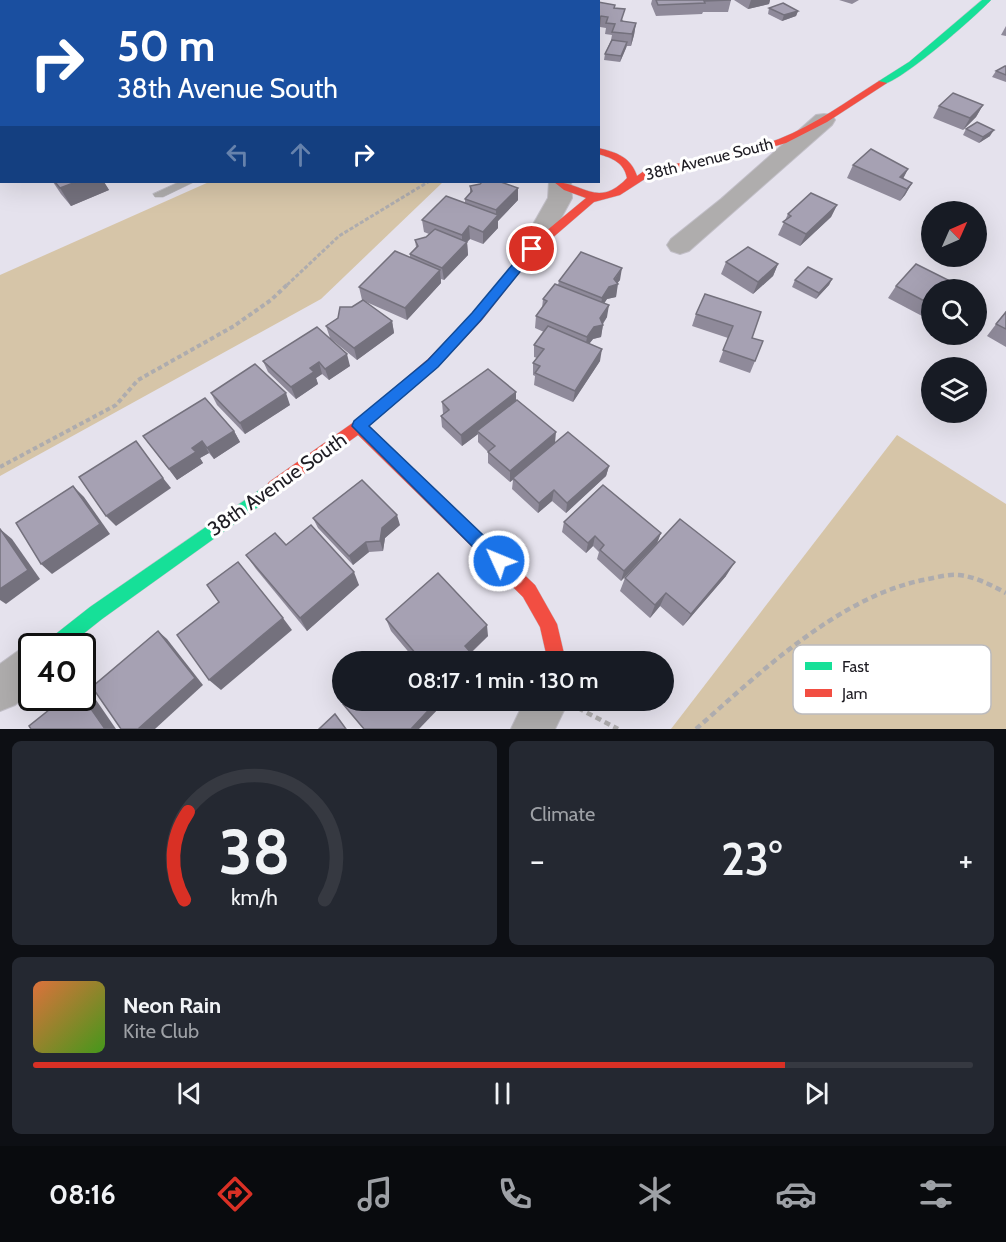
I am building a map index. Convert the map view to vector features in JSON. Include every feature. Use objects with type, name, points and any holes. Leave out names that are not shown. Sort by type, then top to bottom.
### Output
[{"type":"street","name":"38th Avenue South","points":[[71,633],[359,426],[433,363],[477,316],[532,249],[590,200],[622,190],[648,173],[782,141],[824,120],[912,64],[987,0]]},
{"type":"street","name":"38th Avenue South","points":[[680,245],[730,204],[824,120]]},
{"type":"street","points":[[600,152],[618,157],[655,161],[703,161]]},
{"type":"street","points":[[618,157],[629,167],[632,179],[629,184]]},
{"type":"street","name":"38th Avenue South","points":[[532,249],[560,198],[560,183]]},
{"type":"street","points":[[561,183],[577,194],[601,196]]},
{"type":"street","points":[[359,426],[529,591],[549,621],[555,638],[556,651]]},
{"type":"street","points":[[0,690],[18,676]]},
{"type":"street","points":[[532,729],[552,711]]},
{"type":"lane","points":[[159,194],[186,183]]},
{"type":"path","points":[[0,467],[116,405],[138,380],[234,326],[271,300],[339,236],[426,183]]},
{"type":"path","points":[[800,645],[850,609],[879,595],[915,582],[952,575],[982,580],[1006,593]]},
{"type":"path","points":[[696,729],[793,650]]},
{"type":"path","points":[[579,711],[618,729]]},
{"type":"shaded area","points":[[207,183],[442,183],[321,299],[0,476],[0,275]]},
{"type":"shaded area","points":[[897,435],[1006,504],[1006,729],[671,729]]},
{"type":"building","points":[[656,0],[731,0],[658,5]]},
{"type":"building","points":[[600,2],[615,5],[614,8],[625,9],[621,21],[636,23],[632,34],[612,32],[615,24],[606,23],[608,17],[600,18]]},
{"type":"building","points":[[783,3],[798,11],[784,15],[769,8]]},
{"type":"building","points":[[612,40],[627,42],[621,56],[605,54]]},
{"type":"building","points":[[1006,66],[1006,75],[996,71]]},
{"type":"building","points":[[953,93],[983,105],[970,118],[939,106]]},
{"type":"building","points":[[977,122],[994,130],[983,137],[966,129]]},
{"type":"building","points":[[871,149],[908,169],[900,177],[912,183],[907,189],[853,165]]},
{"type":"building","points":[[56,183],[73,183],[60,188]]},
{"type":"building","points":[[504,183],[518,188],[496,210],[465,199],[472,191],[470,186]]},
{"type":"building","points":[[811,193],[837,205],[806,234],[783,222],[791,216],[788,214]]},
{"type":"building","points":[[446,196],[498,215],[483,232],[469,226],[462,235],[422,220]]},
{"type":"building","points":[[435,229],[467,242],[442,268],[410,254],[418,246],[415,240],[426,237]]},
{"type":"building","points":[[748,247],[778,264],[758,282],[726,262]]},
{"type":"building","points":[[395,251],[440,270],[405,308],[359,287]]},
{"type":"building","points":[[581,252],[622,268],[614,279],[618,284],[609,287],[602,298],[559,281]]},
{"type":"building","points":[[916,264],[946,279],[921,279],[921,299],[896,286]]},
{"type":"building","points":[[808,267],[832,279],[819,293],[795,280]]},
{"type":"building","points":[[555,284],[609,305],[600,318],[603,325],[594,327],[587,337],[536,316],[547,301],[543,299]]},
{"type":"building","points":[[705,294],[761,312],[752,338],[763,341],[755,361],[723,350],[733,326],[696,314]]},
{"type":"building","points":[[363,300],[392,321],[354,348],[326,326],[338,318],[340,307],[352,307]]},
{"type":"building","points":[[1006,312],[1006,329],[996,324]]},
{"type":"building","points":[[548,326],[602,349],[575,391],[535,373],[540,366],[533,363],[544,349],[534,345]]},
{"type":"building","points":[[317,327],[347,354],[325,369],[319,362],[310,368],[314,372],[291,387],[263,361]]},
{"type":"building","points":[[255,364],[286,393],[240,423],[211,393]]},
{"type":"building","points":[[488,369],[516,392],[461,435],[441,416],[449,410],[442,402]]},
{"type":"building","points":[[205,398],[234,431],[207,448],[202,441],[192,448],[196,452],[169,469],[143,436]]},
{"type":"building","points":[[517,400],[556,432],[510,471],[488,452],[495,446],[477,431]]},
{"type":"building","points":[[568,432],[609,466],[567,503],[554,490],[539,503],[513,478]]},
{"type":"building","points":[[136,441],[163,478],[106,516],[79,477]]},
{"type":"building","points":[[362,480],[397,515],[382,528],[380,541],[366,542],[349,556],[313,518]]},
{"type":"building","points":[[603,485],[661,533],[624,571],[600,550],[604,545],[595,536],[588,543],[564,522]]},
{"type":"building","points":[[73,486],[100,524],[41,564],[16,523]]},
{"type":"building","points":[[680,519],[735,562],[691,614],[666,593],[655,605],[625,578]]},
{"type":"building","points":[[311,525],[354,572],[300,618],[246,555],[275,533],[286,545]]},
{"type":"building","points":[[0,529],[28,570],[0,589]]},
{"type":"building","points":[[238,562],[283,618],[209,680],[177,635],[219,602],[207,585]]},
{"type":"building","points":[[438,573],[487,625],[465,646],[469,651],[414,651],[386,619]]},
{"type":"building","points":[[158,631],[195,678],[138,729],[121,729],[96,693],[96,684]]},
{"type":"building","points":[[48,711],[92,711],[105,729],[31,729],[29,726]]},
{"type":"building","points":[[349,711],[428,711],[411,729],[364,729]]},
{"type":"building","points":[[335,714],[346,729],[319,729]]},
{"type":"traffic: fast","points":[[882,83],[912,64],[987,0]]},
{"type":"traffic: fast","points":[[71,633],[274,487]]},
{"type":"traffic: jam","points":[[629,185],[648,173],[732,155],[782,141],[824,120],[882,83]]},
{"type":"traffic: jam","points":[[560,183],[578,192],[597,196],[607,195],[625,187],[632,179],[628,167],[621,159],[600,152]]},
{"type":"traffic: jam","points":[[274,487],[359,426],[433,363],[477,317],[532,249],[590,200],[601,197]]},
{"type":"traffic: jam","points":[[359,426],[529,591],[548,624],[555,651]]},
{"type":"route","points":[[499,561],[359,426],[396,397],[433,363],[477,316],[532,249]]}]
